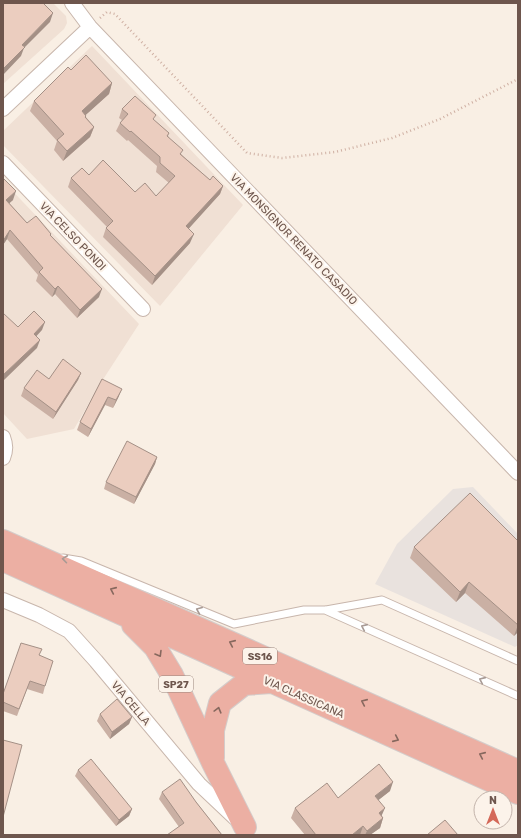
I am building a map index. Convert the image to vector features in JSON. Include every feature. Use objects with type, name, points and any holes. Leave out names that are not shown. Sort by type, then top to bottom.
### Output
[{"type":"highway","name":"VIA CLASSICANA","points":[[3,541],[518,771]]},
{"type":"highway","name":"VIA CLASSICANA","points":[[3,560],[518,793]]},
{"type":"highway","name":"SP27","points":[[124,615],[154,647],[172,675],[245,827]]},
{"type":"highway","name":"SP27","points":[[213,763],[213,730],[220,703],[244,684],[271,682]]},
{"type":"street","name":"VIA MONSIGNOR RENATO CASADIO","points":[[72,3],[90,27],[518,473]]},
{"type":"street","points":[[3,109],[90,27]]},
{"type":"street","name":"VIA CELSO PONDI","points":[[3,163],[143,309]]},
{"type":"street","points":[[3,437],[5,451],[3,458]]},
{"type":"street","name":"VIA CELLA","points":[[3,600],[39,615],[69,631],[199,784],[245,827]]},
{"type":"lane","points":[[31,554],[81,561],[234,624],[304,610],[325,610],[382,600],[518,661]]},
{"type":"lane","points":[[325,610],[518,696]]},
{"type":"path","points":[[90,27],[106,12],[114,14],[247,153],[282,158],[335,152],[392,138],[440,120],[518,79]]},
{"type":"shaded area","points":[[3,3],[53,3],[66,16],[67,23],[64,29],[3,84]]},
{"type":"shaded area","points":[[92,46],[243,205],[160,306],[3,145],[3,131]]},
{"type":"shaded area","points":[[3,181],[139,324],[102,381],[74,429],[27,439],[3,413]]},
{"type":"shaded area","points":[[473,487],[518,534],[518,645],[515,647],[375,584],[397,544],[453,489]]},
{"type":"building","points":[[5,3],[43,3],[53,13],[22,45],[25,47],[3,69],[3,5]]},
{"type":"building","points":[[86,55],[112,83],[82,111],[94,127],[67,151],[57,140],[64,134],[34,101],[68,67],[71,70]]},
{"type":"building","points":[[135,96],[156,115],[153,119],[169,133],[167,136],[183,150],[180,154],[210,180],[213,176],[223,186],[186,226],[194,234],[155,276],[106,228],[113,221],[71,178],[82,168],[89,175],[103,160],[135,192],[145,183],[156,196],[175,176],[160,163],[160,157],[120,123],[128,114],[122,109]]},
{"type":"building","points":[[3,178],[16,191],[6,200],[27,223],[36,216],[51,234],[50,235],[102,289],[80,310],[58,286],[55,289],[39,272],[43,268],[10,230],[3,241]]},
{"type":"building","points":[[34,311],[45,322],[34,334],[40,340],[3,375],[3,313],[18,327]]},
{"type":"building","points":[[63,359],[81,373],[56,412],[24,388],[37,370],[49,379]]},
{"type":"building","points":[[102,379],[122,389],[116,400],[108,397],[91,429],[80,422]]},
{"type":"building","points":[[127,441],[157,457],[136,497],[106,482]]},
{"type":"building","points":[[470,493],[518,541],[518,625],[469,582],[460,592],[414,547]]},
{"type":"building","points":[[21,643],[42,649],[39,655],[53,661],[45,686],[30,681],[19,709],[3,702],[3,694]]},
{"type":"building","points":[[117,699],[132,717],[112,732],[100,714]]},
{"type":"building","points":[[3,740],[22,745],[3,817]]},
{"type":"building","points":[[91,759],[132,809],[119,820],[78,770]]},
{"type":"building","points":[[379,764],[393,782],[375,796],[385,808],[379,813],[383,818],[367,831],[363,826],[352,835],[316,835],[295,808],[327,783],[338,798]]},
{"type":"building","points":[[180,779],[222,835],[167,835],[184,823],[162,792]]},
{"type":"building","points":[[445,820],[458,835],[427,835]]}]
